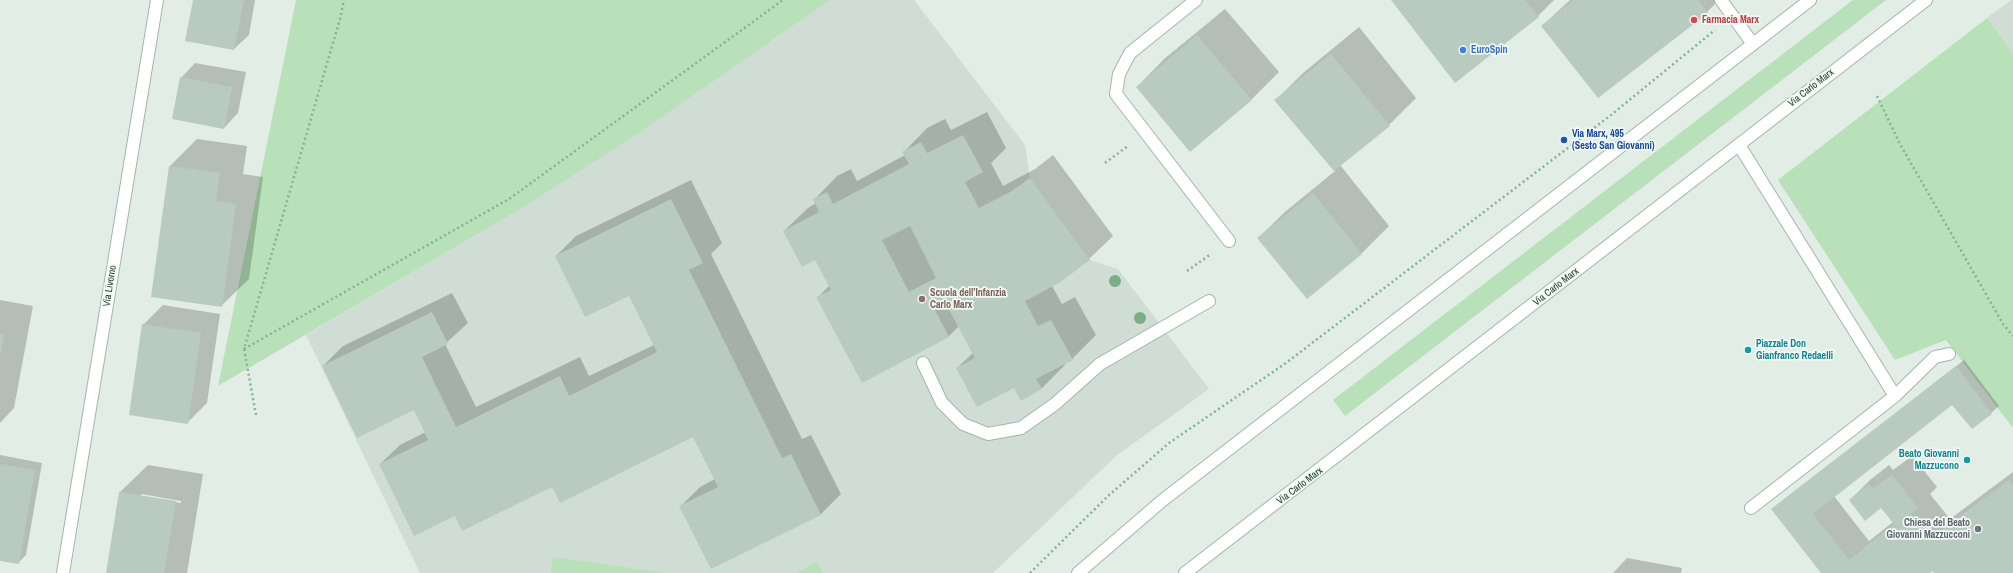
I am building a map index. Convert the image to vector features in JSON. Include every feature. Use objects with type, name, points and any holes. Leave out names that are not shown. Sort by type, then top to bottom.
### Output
[{"type":"street","name":"Via Livorno","points":[[63,573],[157,0]]},
{"type":"street","points":[[1196,0],[1130,53],[1119,74],[1116,94],[1229,241]]},
{"type":"street","points":[[1721,0],[1753,44]]},
{"type":"street","points":[[1078,573],[1163,500],[1810,0]]},
{"type":"street","name":"Via Carlo Marx","points":[[1185,573],[1926,0]]},
{"type":"street","points":[[1739,145],[1895,396]]},
{"type":"street","points":[[923,363],[942,403],[963,424],[988,434],[1021,428],[1055,404],[1100,364],[1209,301]]},
{"type":"street","points":[[1752,508],[1895,396],[1936,357],[1949,354]]},
{"type":"path","points":[[256,415],[244,349],[340,19],[344,0]]},
{"type":"path","points":[[244,349],[509,199],[783,0]]},
{"type":"path","points":[[1030,573],[1108,496],[1169,443],[1286,363],[1611,115],[1734,16]]},
{"type":"path","points":[[1877,96],[1904,151],[2003,324],[2013,336]]},
{"type":"path","points":[[1187,271],[1229,241]]},
{"type":"shaded area","points":[[830,0],[914,0],[1025,145],[1030,178],[1090,260],[1118,269],[1209,389],[1116,456],[993,573],[420,573],[306,335],[524,207],[641,132]]},
{"type":"shaded area","points":[[2013,0],[2013,53],[1987,18]]},
{"type":"green space","points":[[296,0],[830,0],[641,132],[524,207],[218,386]]},
{"type":"green space","points":[[1853,0],[1886,0],[1345,416],[1333,400]]},
{"type":"green space","points":[[1987,18],[2013,53],[2013,428],[1946,340],[1895,360],[1778,180]]},
{"type":"green space","points":[[553,557],[666,573],[551,573]]},
{"type":"green space","points":[[817,562],[823,573],[795,573]]},
{"type":"building","points":[[193,0],[244,0],[234,50],[185,41]]},
{"type":"building","name":"EuroSpin","points":[[1391,0],[1525,0],[1539,17],[1455,83]]},
{"type":"building","points":[[1574,0],[1698,0],[1708,13],[1598,98],[1541,26]]},
{"type":"building","points":[[1197,35],[1252,100],[1190,152],[1136,87]]},
{"type":"building","points":[[1331,54],[1390,126],[1334,171],[1274,100]]},
{"type":"building","points":[[180,77],[232,87],[224,129],[172,119]]},
{"type":"building","points":[[963,135],[983,172],[965,182],[979,208],[1010,192],[1030,178],[1090,260],[1059,283],[1025,301],[1038,326],[1051,320],[1073,360],[1036,379],[1042,389],[1021,401],[1014,388],[977,407],[956,368],[975,358],[946,304],[935,310],[949,337],[862,383],[816,297],[831,290],[815,260],[802,267],[783,231],[819,212],[813,199],[827,192],[833,204],[909,164],[902,152],[921,142],[927,153]],"holes":[[[910,226],[936,278],[909,292],[882,240]]]},
{"type":"building","points":[[169,166],[220,173],[216,201],[236,204],[222,307],[151,297]]},
{"type":"building","points":[[1313,193],[1362,254],[1307,299],[1257,238]]},
{"type":"building","points":[[671,199],[703,263],[689,270],[782,458],[791,454],[821,515],[711,569],[679,506],[718,487],[693,437],[560,503],[552,487],[462,531],[455,516],[414,536],[379,464],[428,440],[414,410],[357,438],[322,366],[432,312],[448,344],[422,357],[456,427],[560,376],[569,396],[657,352],[629,296],[585,317],[555,256]]},
{"type":"building","points":[[142,324],[201,333],[188,424],[129,415]]},
{"type":"building","points":[[0,334],[4,334],[1,354],[0,353]]},
{"type":"building","points":[[1956,366],[1992,414],[1972,429],[1952,405],[1813,514],[1849,560],[1894,524],[1881,508],[1865,521],[1849,500],[1869,484],[1873,489],[1892,475],[1918,508],[1910,514],[1930,539],[2009,480],[2013,485],[2013,573],[1934,573],[1933,571],[1930,573],[1821,573],[1771,509]]},
{"type":"building","points":[[0,464],[35,470],[19,564],[0,561]]},
{"type":"building","points":[[119,492],[176,501],[164,573],[106,573]]},
{"type":"place","name":"Farmacia Marx","points":[[1694,20]]},
{"type":"place","name":"EuroSpin","points":[[1463,50]]},
{"type":"place","name":"Via Marx, 495 (Sesto San Giovanni)","points":[[1564,140]]},
{"type":"place","name":"Scuola dell’Infanzia Carlo Marx","points":[[922,299]]},
{"type":"place","name":"Piazzale Don Gianfranco Redaelli","points":[[1748,350]]},
{"type":"place","name":"Beato Giovanni Mazzucono","points":[[1967,460]]},
{"type":"place","name":"Chiesa del Beato Giovanni Mazzucconi","points":[[1978,529]]}]
